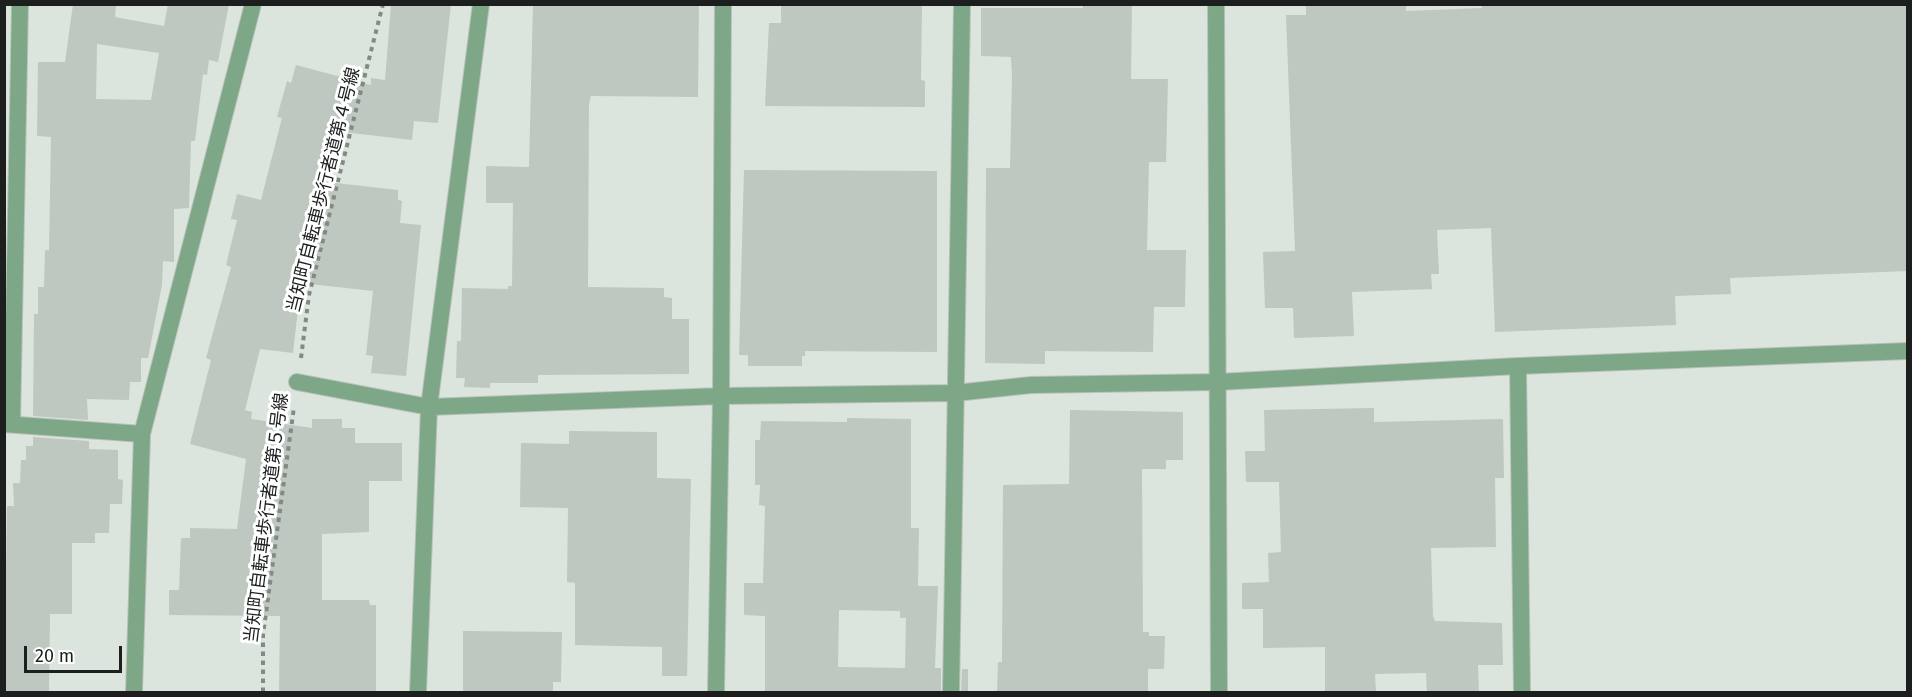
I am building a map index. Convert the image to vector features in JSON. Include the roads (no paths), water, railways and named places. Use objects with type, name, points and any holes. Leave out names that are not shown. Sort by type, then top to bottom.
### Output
[{"type":"street","points":[[20,4],[8,424],[142,435]]},
{"type":"street","points":[[134,693],[142,435],[253,4]]},
{"type":"street","points":[[418,693],[429,407],[481,4]]},
{"type":"street","points":[[716,693],[721,396],[723,4]]},
{"type":"street","points":[[951,693],[962,4]]},
{"type":"street","points":[[1216,4],[1219,693]]},
{"type":"street","points":[[297,382],[429,407],[721,396],[955,393],[1031,385],[1218,382],[1518,366],[1908,351]]},
{"type":"street","points":[[1518,366],[1522,693]]}]
